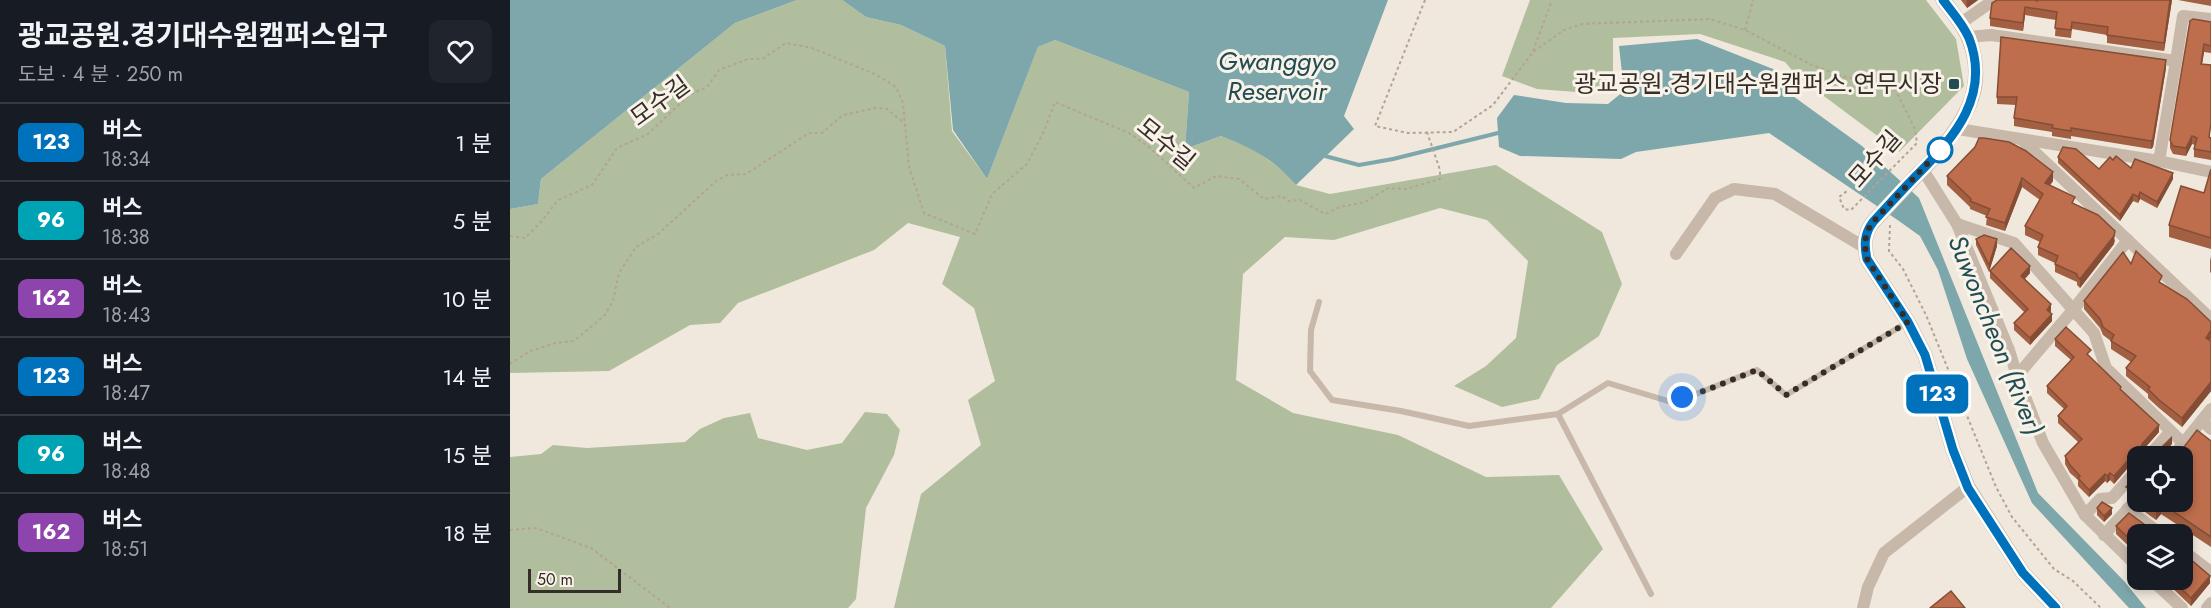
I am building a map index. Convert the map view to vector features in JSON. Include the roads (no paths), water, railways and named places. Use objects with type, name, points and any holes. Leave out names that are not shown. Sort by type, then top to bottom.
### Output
[{"type":"street","points":[[1943,0],[1964,30],[1975,57],[1977,75],[1973,96],[1958,129],[1873,222],[1868,229],[1864,247],[1867,259],[1908,322],[1925,355],[1953,450],[1968,488],[2023,573],[2056,608]]},
{"type":"street","points":[[1964,30],[1994,0]]},
{"type":"street","points":[[2159,161],[2183,16],[2211,19]]},
{"type":"street","points":[[1964,30],[2176,61]]},
{"type":"street","points":[[1958,129],[2159,161],[2211,172]]},
{"type":"street","points":[[2021,139],[2211,319]]},
{"type":"street","points":[[1921,172],[1957,224],[2009,350],[2043,443],[2085,515],[2127,557]]},
{"type":"street","points":[[1676,254],[1715,198],[1734,189],[1775,194],[1864,247]]},
{"type":"street","points":[[1957,224],[2014,243],[2094,333],[2106,368],[2183,443]]},
{"type":"street","points":[[2017,376],[2128,240]]},
{"type":"street","points":[[2181,446],[2211,409]]},
{"type":"street","points":[[2202,420],[2211,429]]},
{"type":"street","points":[[2158,446],[2170,432]]},
{"type":"street","points":[[2085,515],[2100,499],[2112,498],[2127,481]]},
{"type":"street","points":[[1863,608],[1868,587],[1884,553],[1968,488]]},
{"type":"street","points":[[2104,535],[2127,509]]},
{"type":"street","points":[[2131,512],[2147,524]]},
{"type":"street","points":[[2193,558],[2211,572]]},
{"type":"street","points":[[2163,590],[2182,608]]},
{"type":"street","points":[[2207,608],[2211,603]]},
{"type":"lane","points":[[1319,302],[1311,330],[1310,371],[1332,400],[1401,411],[1469,426],[1558,414],[1608,383],[1668,401],[1696,394],[1757,370],[1786,395],[1908,322]]},
{"type":"lane","points":[[1558,414],[1651,594]]},
{"type":"water","points":[[510,0],[797,0],[735,23],[541,179],[538,204],[510,209]]},
{"type":"water","name":"Gwanggyo Reservoir","points":[[842,0],[1388,0],[1344,116],[1354,129],[1296,185],[1262,155],[1221,136],[1185,149],[1189,92],[1055,40],[1038,47],[987,179],[953,130],[945,46],[901,25],[866,17]]},
{"type":"water","points":[[1697,39],[1783,73],[1786,91],[1862,146],[1919,198],[2038,493],[2124,581],[2127,590],[2131,590],[2146,608],[2129,608],[2032,503],[1967,359],[1938,270],[1920,236],[1899,221],[1769,133],[1636,152],[1621,159],[1520,156],[1499,147],[1497,118],[1514,95],[1566,103],[1608,104],[1624,91],[1619,46]]},
{"type":"waterway","points":[[1325,156],[1359,165],[1498,133]]},
{"type":"place","name":"광교공원.경기대수원캠퍼스.연무시장","points":[[1954,84]]},
{"type":"water label","name":"Suwoncheon (River)","points":[[1996,335]]}]
